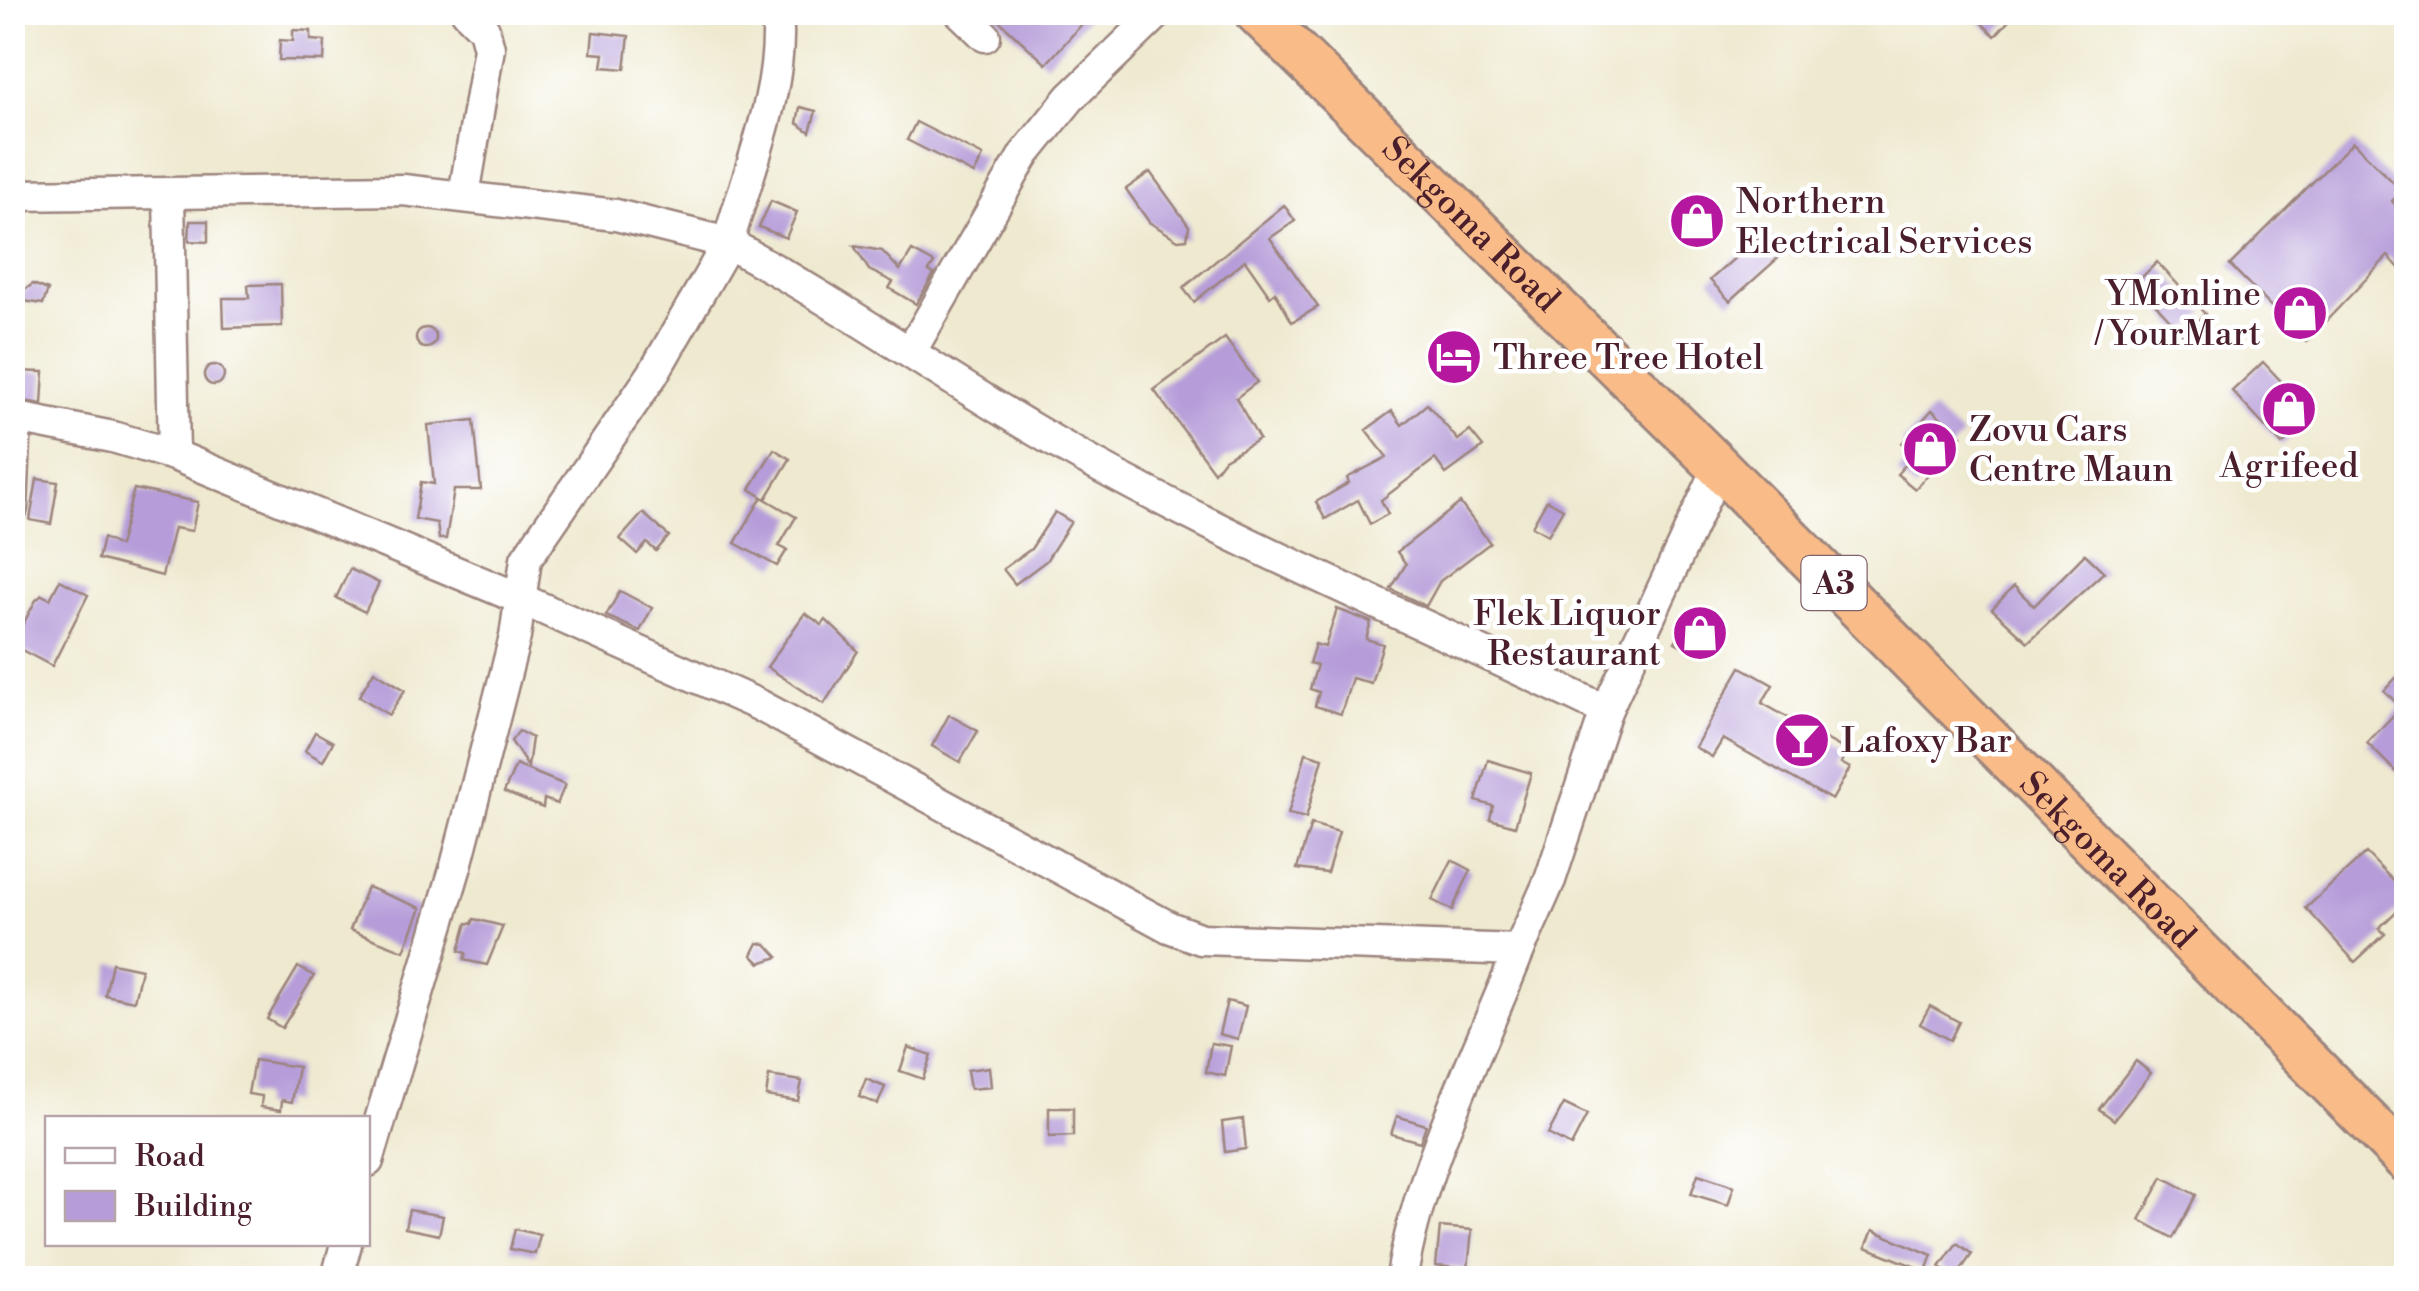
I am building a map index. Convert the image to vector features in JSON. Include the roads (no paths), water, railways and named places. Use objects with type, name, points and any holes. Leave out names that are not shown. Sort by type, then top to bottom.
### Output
[{"type":"highway","name":"Sekgoma Road","points":[[1256,12],[1719,467],[2406,1160]]},
{"type":"street","points":[[464,196],[489,48],[484,28],[467,12]]},
{"type":"street","points":[[370,1153],[456,866],[521,599],[521,574],[532,545],[653,374],[728,242],[771,89],[780,46],[777,12]]},
{"type":"street","points":[[960,12],[985,36]]},
{"type":"street","points":[[910,351],[1024,155],[1071,97],[1159,12]]},
{"type":"street","points":[[12,195],[169,195],[314,189],[464,196],[616,215],[728,242],[830,298],[1034,430],[1223,529],[1606,711]]},
{"type":"street","points":[[169,195],[174,455]]},
{"type":"street","points":[[12,508],[14,417],[113,437],[174,455],[521,599],[759,705],[1134,911],[1201,939],[1519,950]]},
{"type":"street","points":[[1402,1278],[1407,1241],[1428,1181],[1550,880],[1606,711],[1719,467]]},
{"type":"street","points":[[337,1278],[345,1246]]},
{"type":"place","name":"Northern Electrical Services","points":[[1697,221]]},
{"type":"place","name":"YMonline / YourMart","points":[[2300,313]]},
{"type":"place","name":"Three Tree Hotel","points":[[1454,357]]},
{"type":"place","name":"Agrifeed","points":[[2289,409]]},
{"type":"place","name":"Zovu Cars Centre Maun","points":[[1930,449]]},
{"type":"place","name":"Flek Liquor Restaurant","points":[[1700,633]]},
{"type":"place","name":"Lafoxy Bar","points":[[1802,740]]}]
